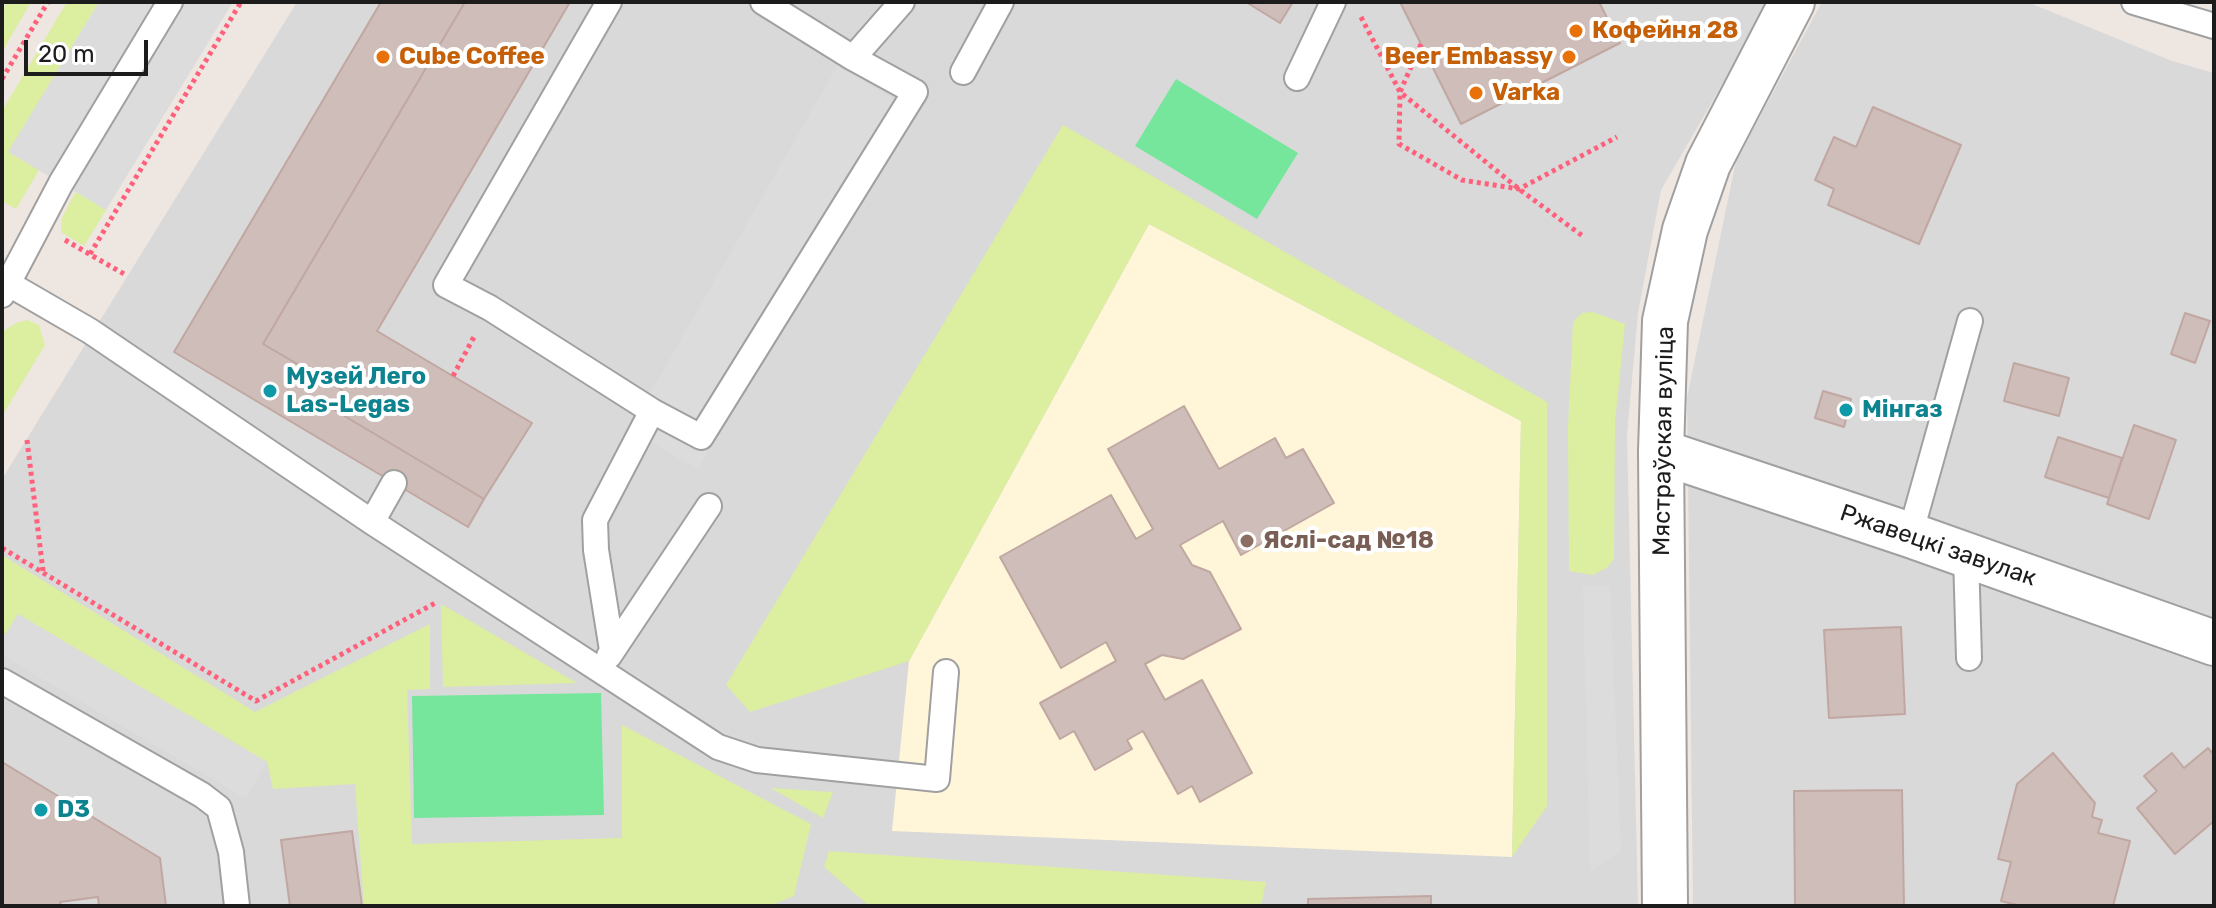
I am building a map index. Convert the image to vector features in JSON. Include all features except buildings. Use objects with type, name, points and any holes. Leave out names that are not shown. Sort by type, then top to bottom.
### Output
[{"type":"street","name":"Мястраўская вуліца","points":[[1665,906],[1661,452],[1665,321],[1685,230],[1708,164],[1788,3]]},
{"type":"street","name":"Ржавецкі завулак","points":[[1661,452],[1910,535],[2214,643]]},
{"type":"lane","points":[[170,2],[61,183],[4,287],[90,331],[372,522],[606,661],[718,747],[757,760],[937,779],[946,672]]},
{"type":"lane","points":[[609,2],[446,285],[490,308],[652,411],[701,437],[915,92],[763,2]]},
{"type":"lane","points":[[853,58],[902,2]]},
{"type":"lane","points":[[963,72],[1001,2]]},
{"type":"lane","points":[[1297,78],[1333,2]]},
{"type":"lane","points":[[2134,2],[2214,26]]},
{"type":"lane","points":[[1910,535],[1970,321]]},
{"type":"lane","points":[[606,661],[595,520],[652,411]]},
{"type":"lane","points":[[372,522],[394,483]]},
{"type":"lane","points":[[606,661],[709,506]]},
{"type":"lane","points":[[1966,556],[1969,658]]},
{"type":"lane","points":[[2,681],[202,795],[219,808],[231,852],[237,906]]},
{"type":"path","points":[[2,79],[48,2]]},
{"type":"path","points":[[90,254],[241,2]]},
{"type":"path","points":[[1360,15],[1400,92],[1519,189],[1584,237]]},
{"type":"path","points":[[1421,44],[1400,92],[1399,144],[1462,180],[1519,189],[1617,137]]},
{"type":"path","points":[[453,376],[490,308]]},
{"type":"path","points":[[27,440],[43,572]]},
{"type":"path","points":[[2,548],[256,701],[440,601]]},
{"type":"shaded area","points":[[99,2],[233,2],[106,210],[8,152]]},
{"type":"shaded area","points":[[297,2],[1770,2],[1661,190],[1638,313],[1627,435],[1638,906],[2,906],[2,479]]},
{"type":"shaded area","points":[[1822,2],[2027,2],[2172,61],[2214,73],[2214,906],[1693,906],[1687,398],[1736,161]]},
{"type":"shaded area","points":[[837,66],[906,106],[698,469],[629,430]]},
{"type":"shaded area","name":"Яслі-сад №18","points":[[1149,224],[1521,421],[1512,857],[892,831],[909,661]]},
{"type":"shaded area","points":[[1583,586],[1610,586],[1621,852],[1590,871]]},
{"type":"shaded area","points":[[18,614],[267,762],[246,799],[2,655],[2,640]]},
{"type":"green space","points":[[7,2],[31,2],[2,52],[2,11]]},
{"type":"green space","points":[[67,2],[99,2],[9,152],[39,170],[16,209],[2,201],[2,111]]},
{"type":"green space","points":[[1176,79],[1298,153],[1257,219],[1135,146]]},
{"type":"green space","points":[[1063,125],[1547,402],[1547,806],[1512,857],[1521,421],[1149,224],[909,661],[750,712],[726,685]]},
{"type":"green space","points":[[76,191],[106,210],[84,246],[61,232],[62,218]]},
{"type":"green space","points":[[1593,312],[1625,324],[1615,422],[1614,559],[1607,568],[1592,575],[1569,571],[1568,428],[1573,322],[1582,313]]},
{"type":"green space","points":[[27,320],[39,325],[45,345],[2,416],[2,332]]},
{"type":"green space","points":[[2,555],[255,712],[430,624],[430,689],[407,690],[412,844],[622,838],[622,725],[811,824],[794,896],[769,906],[364,906],[355,784],[273,789],[267,762],[18,614],[6,634],[2,633]]},
{"type":"green space","points":[[441,604],[577,683],[443,687]]},
{"type":"green space","points":[[601,693],[604,815],[414,818],[412,696]]},
{"type":"green space","points":[[771,788],[832,792],[833,792],[823,818]]},
{"type":"green space","points":[[829,851],[1266,882],[1261,906],[875,906],[868,905],[824,867]]},
{"type":"place","name":"Кофейня 28","points":[[1576,31]]},
{"type":"place","name":"Cube Coffee","points":[[383,57]]},
{"type":"place","name":"Beer Embassy","points":[[1569,57]]},
{"type":"place","name":"Varka","points":[[1476,93]]},
{"type":"place","name":"Музей Лего Las-Legas","points":[[270,391]]},
{"type":"place","name":"Мінгаз","points":[[1846,410]]},
{"type":"place","name":"Яслі-сад №18","points":[[1247,541]]},
{"type":"place","name":"D3","points":[[41,810]]}]
